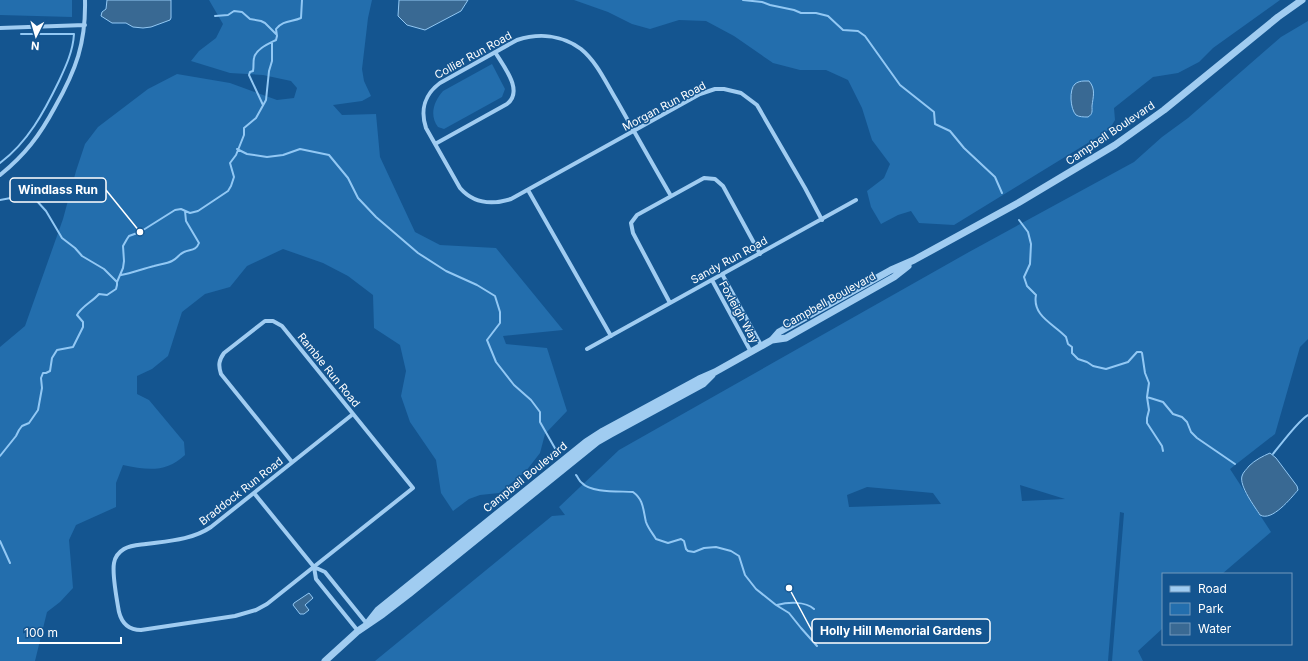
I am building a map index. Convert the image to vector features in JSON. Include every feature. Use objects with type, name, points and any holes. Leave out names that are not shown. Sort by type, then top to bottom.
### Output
[{"type":"street","points":[[0,175],[24,154],[46,125],[73,74],[82,47],[86,0]]},
{"type":"street","name":"Campbell Boulevard","points":[[325,661],[367,624],[378,610],[586,442],[634,414],[751,352],[772,340],[779,332],[891,270],[914,260],[1018,203],[1122,140],[1164,110],[1278,17],[1302,0]]},
{"type":"street","points":[[0,28],[85,25]]},
{"type":"street","name":"Collier Run Road","points":[[528,190],[511,199],[503,201],[484,202],[472,199],[460,188],[426,128],[423,118],[424,105],[429,94],[440,83],[517,40],[535,36],[555,37],[574,44],[586,53],[595,64],[671,196]]},
{"type":"street","points":[[435,144],[506,104],[512,99],[514,85],[496,52]]},
{"type":"street","name":"Morgan Run Road","points":[[528,190],[706,91],[724,89],[741,93],[752,100],[760,110],[822,220]]},
{"type":"street","points":[[670,303],[633,232],[631,226],[632,220],[637,215],[704,178],[718,180],[724,186],[760,254]]},
{"type":"street","points":[[528,190],[611,336]]},
{"type":"street","name":"Sandy Run Road","points":[[587,349],[856,200]]},
{"type":"street","name":"Foxleigh Way","points":[[722,274],[762,345]]},
{"type":"street","name":"Foxleigh Way","points":[[712,280],[751,352]]},
{"type":"street","name":"Ramble Run Road","points":[[292,462],[221,374],[219,363],[224,353],[262,322],[269,320],[282,326],[413,488],[314,567]]},
{"type":"street","name":"Braddock Run Road","points":[[314,567],[267,604],[244,614],[141,630],[131,628],[123,622],[120,614],[113,569],[115,560],[120,552],[130,547],[186,538],[199,534],[211,527],[353,414]]},
{"type":"street","points":[[254,493],[314,567],[325,572],[367,624]]},
{"type":"street","points":[[314,567],[316,579],[358,631]]},
{"type":"green space","points":[[0,0],[72,0],[72,17],[0,15]]},
{"type":"green space","points":[[209,0],[372,0],[368,18],[362,69],[364,81],[371,96],[362,101],[333,105],[342,115],[376,114],[380,157],[415,232],[440,245],[496,248],[563,330],[503,336],[506,344],[547,348],[567,411],[545,434],[540,453],[526,471],[499,493],[480,495],[469,499],[453,511],[441,493],[436,460],[410,422],[401,396],[406,371],[400,345],[374,328],[373,295],[348,276],[323,263],[283,249],[247,266],[230,287],[205,294],[182,312],[168,356],[152,369],[137,376],[137,394],[149,400],[184,442],[185,455],[171,465],[156,469],[123,465],[116,483],[116,507],[76,525],[69,540],[73,588],[60,602],[47,612],[35,661],[0,661],[0,347],[25,326],[63,219],[85,144],[98,127],[148,89],[177,74],[230,83],[277,100],[294,98],[297,88],[291,81],[263,75],[230,73],[191,61],[199,51],[216,38],[223,24]]},
{"type":"green space","points":[[574,0],[1280,0],[1213,48],[1199,62],[1178,73],[1153,77],[1114,108],[1115,120],[1109,130],[954,225],[919,223],[911,211],[898,215],[881,224],[871,207],[867,191],[884,178],[890,164],[872,140],[862,108],[848,80],[826,70],[800,70],[773,63],[734,36],[706,21],[679,20],[650,29],[632,24],[608,12]],"holes":[[[1073,86],[1093,88],[1092,111],[1071,97]]]},
{"type":"green space","points":[[1308,21],[1308,339],[1300,347],[1275,434],[1230,469],[1271,532],[1223,573],[1162,573],[1162,629],[1138,651],[1143,661],[1112,661],[1124,513],[1120,512],[1108,661],[375,661],[552,516],[565,515],[559,507],[619,450],[969,252],[1134,162],[1162,137],[1188,118],[1281,37]],"holes":[[[1020,485],[1065,499],[1022,501]],[[867,487],[933,493],[941,504],[849,507],[847,495]]]},
{"type":"green space","points":[[492,64],[505,89],[502,97],[444,129],[438,127],[433,113],[437,99],[443,91]]},
{"type":"water","points":[[107,0],[171,0],[171,18],[170,20],[151,27],[143,28],[133,27],[126,23],[112,23],[101,16],[102,12],[106,9]]},
{"type":"water","points":[[399,0],[468,0],[461,11],[425,30],[407,25],[398,16]]},
{"type":"water","points":[[1080,81],[1089,81],[1093,87],[1092,112],[1088,117],[1080,117],[1076,115],[1072,108],[1072,90],[1075,84]]},
{"type":"water","points":[[1270,453],[1276,458],[1297,486],[1298,490],[1281,508],[1270,515],[1265,516],[1260,515],[1248,496],[1243,485],[1242,476],[1251,464]]},
{"type":"water","points":[[309,593],[313,598],[305,605],[309,610],[304,614],[300,614],[293,605]]},
{"type":"waterway","points":[[263,105],[249,75],[250,72],[253,71],[255,55],[260,49],[276,40],[276,29],[279,26],[301,18],[302,0]]},
{"type":"waterway","points":[[743,0],[762,2],[801,13],[816,13],[828,16],[843,30],[858,31],[865,36],[900,85],[934,112],[935,124],[950,131],[964,148],[995,177],[1002,193]]},
{"type":"waterway","points":[[215,16],[228,15],[234,11],[242,12],[250,19],[265,23],[276,34]]},
{"type":"waterway","points":[[0,163],[19,146],[41,115],[67,64],[74,34],[21,34]]},
{"type":"waterway","points":[[0,456],[22,426],[29,423],[38,410],[42,388],[41,378],[43,373],[50,371],[52,358],[57,350],[73,347],[83,327],[83,322],[77,315],[79,312],[99,294],[107,295],[116,289],[117,282],[123,268],[123,246],[129,236],[140,232],[175,210],[181,209],[190,213],[198,211],[228,191],[234,177],[230,163],[236,155],[244,135],[244,128],[256,118],[266,100],[269,71],[272,61],[272,42]]},
{"type":"waterway","points":[[237,149],[247,154],[267,157],[283,155],[300,149],[329,155],[348,178],[358,198],[376,217],[418,253],[446,271],[477,285],[495,296],[500,312],[500,323],[487,340],[496,362],[514,385],[531,400],[540,412],[540,422],[556,450]]},
{"type":"waterway","points":[[0,200],[16,197],[36,200],[46,211],[62,238],[75,248],[82,256],[104,269],[117,282]]},
{"type":"waterway","points":[[121,275],[170,262],[182,253],[198,246],[199,243],[186,221],[185,211]]},
{"type":"waterway","points":[[1019,220],[1028,232],[1031,244],[1030,264],[1024,277],[1027,286],[1036,295],[1037,309],[1045,319],[1066,337],[1068,344],[1072,347],[1072,353],[1078,359],[1093,366],[1106,369],[1128,362],[1137,352],[1142,353],[1145,373],[1149,383],[1147,397],[1149,410],[1147,423],[1162,446],[1163,451]]},
{"type":"waterway","points":[[1147,397],[1163,402],[1173,414],[1182,417],[1187,422],[1191,432],[1197,438],[1235,464]]},
{"type":"waterway","points":[[1273,454],[1295,427],[1308,415]]},
{"type":"waterway","points":[[576,475],[581,482],[592,488],[606,491],[633,492],[637,495],[641,502],[649,529],[656,539],[668,543],[681,539],[684,541],[688,551],[694,552],[704,548],[716,547],[731,551],[739,556],[745,575],[756,589],[789,613],[817,646]]},
{"type":"waterway","points":[[0,541],[10,563]]},
{"type":"waterway","points":[[777,605],[786,603],[801,603],[814,609]]},
{"type":"place","name":"Windlass Run","points":[[140,232]]},
{"type":"place","name":"Holly Hill Memorial Gardens","points":[[789,588]]}]
